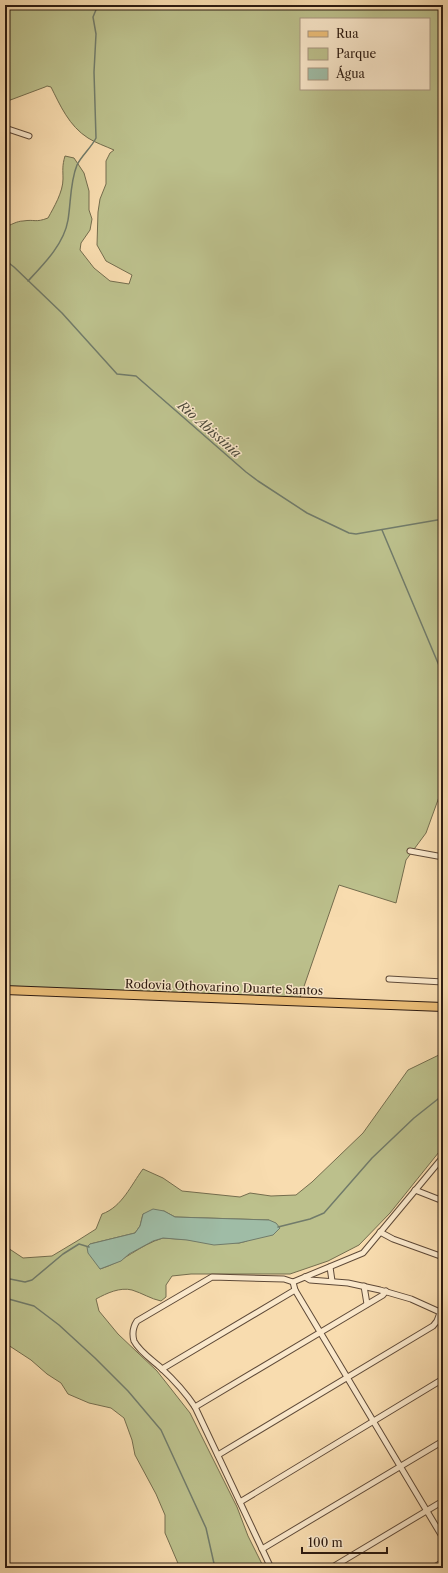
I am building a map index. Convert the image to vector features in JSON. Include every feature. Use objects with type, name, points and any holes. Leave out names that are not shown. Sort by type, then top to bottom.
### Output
[{"type":"main road","name":"Rodovia Othovarino Duarte Santos","points":[[5,990],[443,1007]]},
{"type":"street","points":[[5,128],[29,136]]},
{"type":"street","points":[[410,850],[443,857]]},
{"type":"street","points":[[390,979],[443,982]]},
{"type":"street","points":[[271,1568],[195,1407],[190,1399],[162,1369],[135,1343],[133,1333],[134,1326],[137,1321],[212,1277],[284,1279],[293,1282],[363,1253],[443,1157]]},
{"type":"street","points":[[415,1190],[443,1201]]},
{"type":"street","points":[[380,1232],[393,1239],[443,1257]]},
{"type":"street","points":[[330,1267],[332,1281]]},
{"type":"street","points":[[305,1277],[310,1280],[332,1281],[386,1291],[411,1299],[442,1312]]},
{"type":"street","points":[[293,1282],[295,1290],[320,1333],[443,1538]]},
{"type":"street","points":[[364,1286],[367,1304]]},
{"type":"street","points":[[162,1369],[295,1290]]},
{"type":"street","points":[[195,1407],[383,1295],[386,1291]]},
{"type":"street","points":[[218,1456],[432,1326],[442,1312],[443,1305]]},
{"type":"street","points":[[240,1502],[443,1379]]},
{"type":"street","points":[[262,1549],[443,1442]]},
{"type":"street","points":[[331,1568],[443,1501]]},
{"type":"street","points":[[433,1568],[443,1562]]},
{"type":"green space","points":[[5,5],[443,5],[443,786],[426,833],[406,860],[396,903],[339,885],[300,998],[5,987],[5,227],[16,222],[30,220],[38,221],[48,218],[62,189],[65,156],[74,158],[84,173],[89,191],[89,210],[92,219],[90,230],[81,243],[80,250],[94,268],[110,281],[129,284],[132,275],[106,261],[97,245],[98,212],[100,199],[106,184],[106,161],[110,153],[114,150],[91,140],[75,128],[51,87],[47,86],[5,102]]},
{"type":"green space","points":[[443,1053],[443,1147],[390,1213],[359,1245],[328,1261],[290,1274],[191,1274],[172,1276],[166,1285],[166,1297],[161,1301],[127,1289],[114,1291],[96,1299],[99,1311],[118,1334],[157,1371],[190,1413],[237,1507],[248,1536],[264,1568],[180,1568],[165,1533],[165,1515],[156,1494],[135,1455],[132,1440],[124,1418],[111,1408],[89,1403],[68,1394],[61,1383],[47,1374],[31,1360],[5,1343],[5,1246],[23,1258],[52,1256],[96,1229],[102,1214],[109,1211],[121,1201],[143,1169],[163,1178],[182,1191],[240,1197],[250,1193],[271,1196],[296,1195],[312,1182],[363,1133],[408,1070]],"holes":[[[164,1211],[175,1217],[269,1220],[247,1241],[239,1243],[163,1238],[154,1241],[117,1262],[100,1269],[90,1244],[135,1233],[140,1226],[143,1214]]]},
{"type":"water","points":[[153,1209],[164,1211],[175,1217],[269,1220],[276,1223],[280,1228],[273,1235],[239,1243],[214,1245],[187,1240],[163,1238],[153,1241],[129,1254],[121,1261],[100,1269],[88,1253],[87,1247],[90,1244],[135,1233],[140,1226],[143,1214]]},
{"type":"waterway","points":[[28,281],[58,245],[66,229],[72,185],[77,165],[96,138],[94,72],[96,34],[93,17],[98,5]]},
{"type":"waterway","name":"Rio Abissínia","points":[[5,260],[62,313],[117,374],[136,376],[246,472],[307,513],[349,533],[356,534],[443,519]]},
{"type":"waterway","points":[[382,530],[443,675]]},
{"type":"waterway","points":[[278,1227],[310,1219],[324,1213],[372,1158],[414,1118],[443,1095]]},
{"type":"waterway","points":[[5,1278],[25,1282],[32,1280],[63,1254],[79,1244],[89,1247]]},
{"type":"waterway","points":[[5,1298],[34,1306],[59,1325],[128,1391],[161,1430],[206,1528],[215,1568]]}]
